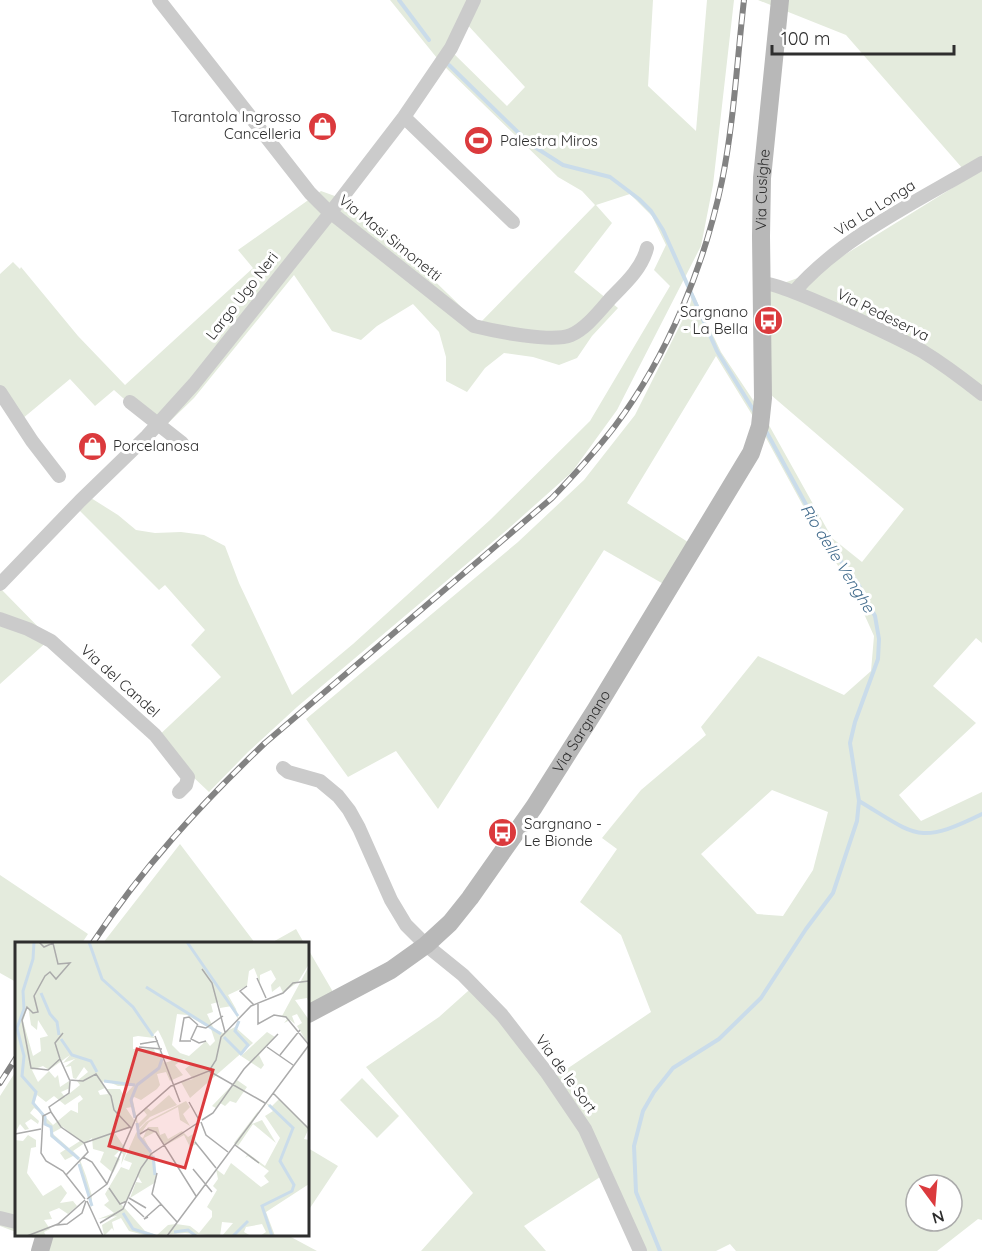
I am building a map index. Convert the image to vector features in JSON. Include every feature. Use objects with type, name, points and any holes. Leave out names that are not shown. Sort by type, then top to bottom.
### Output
[{"type":"street","name":"Via Masi Simonetti","points":[[159,0],[302,184],[331,212],[474,326],[552,338],[563,337],[583,327],[639,267],[647,248]]},
{"type":"street","name":"Largo Ugo Neri","points":[[0,584],[158,424],[194,384],[404,117],[451,48],[474,0]]},
{"type":"street","name":"Via Cusighe","points":[[764,379],[761,283],[762,178],[780,0]]},
{"type":"street","points":[[404,117],[513,222]]},
{"type":"street","name":"Via La Longa","points":[[794,292],[820,264],[858,237],[982,163]]},
{"type":"street","name":"Via Pedeserva","points":[[761,283],[766,282],[794,292],[922,351],[982,394]]},
{"type":"street","name":"Via Sargnano","points":[[309,1013],[392,970],[426,945],[450,923],[534,807],[751,453],[760,420],[764,379]]},
{"type":"street","points":[[0,392],[32,441],[59,476]]},
{"type":"street","points":[[130,402],[182,443]]},
{"type":"street","name":"Via del Candel","points":[[0,619],[28,629],[51,641],[155,735],[188,777],[186,785],[179,792]]},
{"type":"street","name":"Via de le Sort","points":[[283,768],[288,772],[320,781],[329,787],[349,810],[397,913],[406,926],[463,975],[502,1015],[548,1073],[585,1129],[640,1251]]},
{"type":"street","points":[[0,1218],[15,1222]]},
{"type":"street","points":[[40,1251],[44,1236]]},
{"type":"shaded area","points":[[390,0],[653,0],[648,86],[696,131],[707,0],[734,0],[713,185],[701,246],[617,410],[572,472],[297,707],[209,792],[154,740],[221,677],[191,645],[205,630],[165,585],[159,590],[77,508],[91,498],[136,530],[204,535],[225,546],[239,583],[292,695],[353,644],[490,520],[590,421],[670,286],[654,270],[666,245],[652,216],[630,194],[596,205],[612,223],[574,272],[618,308],[592,336],[577,358],[559,365],[533,357],[504,353],[485,368],[467,392],[446,381],[446,357],[439,332],[413,304],[377,326],[361,340],[332,331],[294,275],[194,398],[160,431],[114,390],[95,406],[70,379],[16,424],[0,398],[0,274],[13,262],[20,269],[21,267],[78,336],[125,385],[253,268],[238,250],[321,191],[354,203],[479,324],[595,205],[582,191],[558,177],[441,63]],"holes":[[[464,21],[525,87],[507,106],[449,49]]]},
{"type":"shaded area","points":[[758,0],[982,0],[982,643],[976,638],[933,686],[976,723],[899,795],[921,821],[982,792],[982,1220],[978,1219],[964,1230],[964,1173],[904,1173],[904,1233],[960,1233],[937,1251],[736,1251],[730,1244],[716,1251],[645,1251],[611,1170],[524,1226],[546,1251],[421,1251],[473,1193],[366,1067],[439,1017],[477,983],[555,1077],[651,1012],[621,935],[580,902],[617,849],[602,838],[641,790],[706,735],[701,727],[758,656],[844,695],[871,671],[874,636],[852,587],[825,546],[765,436],[716,356],[627,503],[691,544],[667,586],[604,550],[438,809],[396,751],[348,777],[306,719],[518,542],[584,480],[635,415],[690,305],[693,293],[721,352],[765,418],[832,538],[862,562],[904,509],[771,395],[767,289],[820,270],[970,177],[846,35]],"holes":[[[772,790],[828,812],[813,870],[783,916],[757,914],[701,854]]]},
{"type":"shaded area","points":[[0,588],[50,639],[0,684]]},
{"type":"shaded area","points":[[180,844],[254,942],[104,942]]},
{"type":"shaded area","points":[[0,875],[88,934],[83,942],[15,942],[15,981],[0,973]]},
{"type":"shaded area","points":[[296,929],[303,942],[273,942]]},
{"type":"shaded area","points":[[309,951],[340,1004],[309,1020]]},
{"type":"shaded area","points":[[15,1073],[15,1232],[0,1226],[0,1096]]},
{"type":"shaded area","points":[[362,1078],[399,1116],[377,1138],[340,1100]]},
{"type":"shaded area","points":[[309,1149],[338,1166],[309,1210]]},
{"type":"shaded area","points":[[28,1236],[292,1236],[317,1251],[38,1251],[40,1240]]},
{"type":"waterway","name":"Rio delle Venghe","points":[[399,0],[429,40]]},
{"type":"waterway","name":"Rio delle Venghe","points":[[449,65],[530,144],[563,165],[610,177],[651,211],[663,230],[717,351],[754,411]]},
{"type":"waterway","name":"Rio delle Venghe","points":[[660,1251],[636,1192],[634,1146],[643,1111],[654,1092],[673,1068],[719,1039],[761,998],[806,929],[833,893],[857,821],[859,801],[850,743],[855,722],[878,659],[879,639],[875,616],[858,584],[827,543],[766,431]]},
{"type":"waterway","points":[[859,801],[893,822],[918,832],[930,833],[943,830],[982,814]]},
{"type":"railway","points":[[93,942],[152,863],[241,766],[552,498],[600,445],[634,399],[652,370],[682,309],[705,246],[722,181],[730,136],[744,0]]},
{"type":"railway","points":[[0,1083],[15,1060]]},
{"type":"place","name":"Tarantola Ingrosso Cancelleria","points":[[322,126]]},
{"type":"place","name":"Palestra Miros","points":[[479,141]]},
{"type":"place","name":"Sargnano - La Bella","points":[[769,321]]},
{"type":"place","name":"Porcelanosa","points":[[92,446]]},
{"type":"place","name":"Sargnano - Le Bionde","points":[[503,833]]}]
